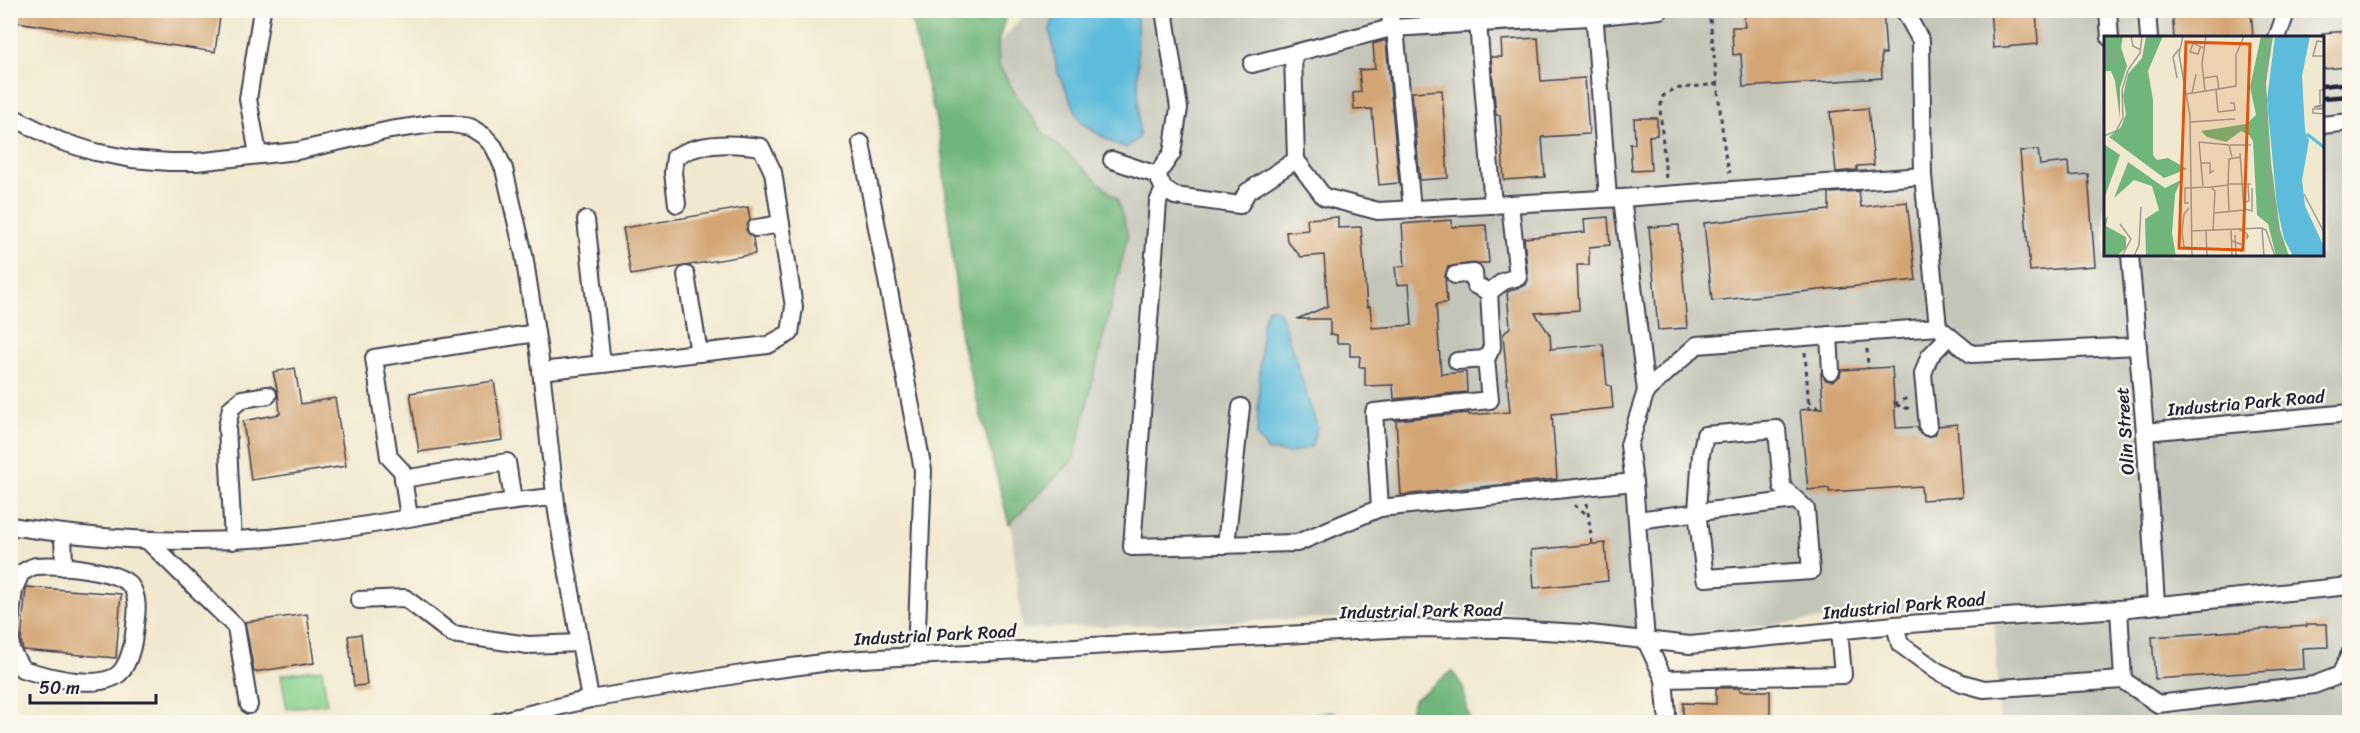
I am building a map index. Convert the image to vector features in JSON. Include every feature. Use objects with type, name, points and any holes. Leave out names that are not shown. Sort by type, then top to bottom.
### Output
[{"type":"street","points":[[258,154],[248,99],[262,10]]},
{"type":"street","points":[[1164,10],[1179,108],[1172,153],[1161,182],[1158,202],[1132,547],[1297,543],[1380,508],[1634,482]]},
{"type":"street","points":[[1390,10],[1412,210]]},
{"type":"street","points":[[1252,64],[1393,28],[1478,23],[1499,16],[1660,10]]},
{"type":"street","points":[[1904,10],[1921,41],[1923,176],[1944,332],[1929,357],[1923,374],[1928,427]]},
{"type":"street","points":[[2108,10],[2110,36]]},
{"type":"street","points":[[2147,10],[2149,36]]},
{"type":"street","points":[[2278,36],[2287,10]]},
{"type":"street","points":[[1594,14],[1615,198],[1646,391],[1629,444],[1646,641],[1664,679],[1667,714]]},
{"type":"street","points":[[1478,23],[1493,205]]},
{"type":"street","points":[[1293,54],[1296,160],[1324,197],[1378,212],[1923,176]]},
{"type":"street","points":[[10,116],[60,141],[95,152],[132,159],[196,162],[297,151],[390,130],[432,124],[470,127],[484,136],[494,147],[504,169],[524,255],[541,371],[555,496],[590,699]]},
{"type":"street","points":[[2324,125],[2349,122]]},
{"type":"street","points":[[541,371],[768,345],[790,333],[794,307],[773,172],[761,147],[737,143],[687,150],[675,157],[673,173],[677,204]]},
{"type":"street","points":[[861,143],[923,470],[916,655]]},
{"type":"street","points":[[1112,160],[1161,182],[1175,196],[1240,205],[1246,192],[1296,160]]},
{"type":"street","points":[[1489,292],[1504,281],[1518,277],[1510,204]]},
{"type":"street","points":[[586,220],[602,364]]},
{"type":"street","points":[[756,228],[781,224]]},
{"type":"street","name":"Olin Street","points":[[2130,256],[2145,432],[2156,604]]},
{"type":"street","points":[[1455,275],[1474,273],[1475,285],[1489,292]]},
{"type":"street","points":[[686,275],[699,353]]},
{"type":"street","points":[[1380,508],[1374,412],[1490,400],[1486,359],[1492,347],[1489,292]]},
{"type":"street","points":[[1646,391],[1697,345],[1829,335],[1944,332],[1971,354],[2138,346]]},
{"type":"street","points":[[409,517],[402,471],[389,457],[374,358],[536,333]]},
{"type":"street","points":[[1829,335],[1831,371]]},
{"type":"street","points":[[1457,361],[1486,359]]},
{"type":"street","points":[[233,541],[227,427],[231,408],[242,399],[267,395]]},
{"type":"street","points":[[1226,545],[1241,407]]},
{"type":"street","name":"Industria Park Road","points":[[2145,432],[2349,413]]},
{"type":"street","points":[[1777,429],[1782,487],[1806,509],[1810,571],[1705,578],[1697,512],[1701,454],[1706,435],[1777,429]]},
{"type":"street","points":[[403,479],[507,462],[513,500]]},
{"type":"street","points":[[10,526],[63,534],[147,540],[233,541],[291,536],[513,500],[555,496]]},
{"type":"street","points":[[1637,520],[1795,500]]},
{"type":"street","points":[[63,534],[64,567]]},
{"type":"street","points":[[147,540],[236,627],[249,705]]},
{"type":"street","points":[[10,623],[14,589],[21,573],[35,566],[92,570],[116,577],[130,585],[138,604],[134,641],[123,671],[100,681],[57,680],[22,669],[11,650],[10,632]]},
{"type":"street","name":"Industrial Park Road","points":[[497,723],[590,699],[766,670],[845,660],[1407,628],[1506,629],[1581,633],[1690,645],[1895,625],[2119,609],[2349,586]]},
{"type":"street","points":[[359,600],[405,598],[452,634],[528,645],[580,643]]},
{"type":"street","points":[[2119,609],[2123,680]]},
{"type":"street","points":[[1895,625],[1900,644],[1937,671],[1962,683],[1984,689],[2123,680],[2158,704],[2314,685],[2340,675],[2349,654]]},
{"type":"street","points":[[1664,679],[1843,675],[1839,630]]},
{"type":"path","points":[[1709,10],[1725,154],[1734,190]]},
{"type":"path","points":[[1668,194],[1660,109],[1663,96],[1674,89],[1717,84]]},
{"type":"path","points":[[1866,342],[1868,369]]},
{"type":"path","points":[[1804,347],[1809,409]]},
{"type":"path","points":[[1808,401],[1823,411]]},
{"type":"path","points":[[1592,544],[1586,504],[1602,485]]},
{"type":"shaded area","points":[[1027,11],[2349,11],[2349,720],[2000,722],[1993,600],[1664,637],[1499,612],[1022,629],[965,82]]},
{"type":"green space","points":[[909,11],[1007,11],[998,43],[999,65],[1019,100],[1043,132],[1117,199],[1128,235],[1074,459],[1009,524],[961,338],[940,137]]},
{"type":"green space","points":[[322,669],[327,703],[287,709],[281,675]]},
{"type":"green space","points":[[1452,671],[1463,687],[1470,722],[1407,722],[1414,700]]},
{"type":"water","points":[[1056,11],[1137,11],[1139,138],[1126,148],[1111,142],[1081,123],[1057,70],[1050,30]]},
{"type":"water","points":[[1268,308],[1276,308],[1282,318],[1317,427],[1311,447],[1290,453],[1268,451],[1257,436],[1262,324]]},
{"type":"water","points":[[1332,712],[1351,722],[1295,722],[1298,717]]},
{"type":"building","points":[[10,10],[221,10],[215,52],[10,21]]},
{"type":"building","points":[[1830,10],[1883,10],[1886,54],[1881,54],[1882,78],[1743,87],[1741,54],[1733,55],[1732,27],[1745,27],[1744,16]]},
{"type":"building","points":[[1990,10],[2036,10],[2038,44],[1993,48]]},
{"type":"building","points":[[2172,10],[2251,10],[2253,36],[2174,36]]},
{"type":"building","points":[[2349,31],[2349,67],[2324,69],[2324,36],[2322,33]]},
{"type":"building","points":[[1538,38],[1541,81],[1585,78],[1589,134],[1542,137],[1545,177],[1504,180],[1500,115],[1496,115],[1491,57],[1502,57],[1501,40]]},
{"type":"building","points":[[1386,41],[1399,182],[1379,185],[1372,109],[1354,110],[1353,93],[1361,92],[1359,70],[1375,69],[1373,44]]},
{"type":"building","points":[[1442,90],[1448,178],[1420,180],[1412,92]]},
{"type":"building","points":[[1868,108],[1874,165],[1857,166],[1857,170],[1836,172],[1830,112]]},
{"type":"building","points":[[1634,118],[1657,118],[1657,135],[1649,136],[1651,170],[1632,171],[1630,144],[1635,144]]},
{"type":"building","points":[[2038,150],[2040,165],[2068,162],[2069,176],[2088,174],[2095,266],[2030,271],[2020,151]]},
{"type":"building","points":[[1859,191],[1861,207],[1907,202],[1916,280],[1712,301],[1704,223],[1829,210],[1829,193]]},
{"type":"building","points":[[748,207],[750,220],[746,230],[753,238],[755,254],[631,275],[623,228]]},
{"type":"building","points":[[1338,217],[1338,228],[1361,227],[1367,307],[1370,306],[1372,328],[1412,325],[1409,284],[1397,285],[1395,267],[1405,266],[1402,224],[1452,220],[1452,227],[1486,225],[1489,263],[1448,267],[1445,276],[1447,303],[1436,304],[1441,374],[1466,372],[1467,392],[1394,399],[1393,385],[1365,386],[1365,367],[1359,367],[1360,356],[1350,356],[1350,343],[1337,343],[1337,335],[1330,334],[1330,319],[1297,319],[1328,306],[1324,255],[1301,257],[1287,241],[1286,232],[1308,230],[1307,219]]},
{"type":"building","points":[[1608,217],[1610,245],[1589,247],[1589,265],[1577,265],[1579,310],[1535,313],[1550,335],[1551,349],[1603,344],[1607,385],[1611,386],[1613,408],[1552,414],[1557,479],[1401,495],[1396,420],[1469,413],[1469,415],[1510,412],[1503,335],[1510,327],[1507,292],[1526,285],[1528,280],[1524,238],[1585,232],[1584,219]]},
{"type":"building","points":[[1679,225],[1687,328],[1658,330],[1649,227]]},
{"type":"building","points":[[1892,367],[1896,428],[1917,427],[1920,434],[1928,437],[1935,435],[1938,426],[1957,424],[1962,497],[1922,500],[1921,486],[1829,492],[1829,488],[1808,490],[1800,410],[1823,408],[1821,372],[1826,380],[1832,381],[1840,376],[1841,370]]},
{"type":"building","points":[[295,368],[301,404],[335,398],[346,466],[251,480],[243,421],[280,414],[273,372]]},
{"type":"building","points":[[494,381],[503,440],[419,452],[410,393]]},
{"type":"building","points":[[1605,543],[1608,581],[1534,588],[1531,550]]},
{"type":"building","points":[[26,587],[121,594],[116,658],[23,650],[21,641]]},
{"type":"building","points":[[307,614],[314,663],[254,672],[245,622]]},
{"type":"building","points":[[2307,624],[2327,624],[2328,647],[2303,648],[2304,669],[2155,679],[2152,637],[2307,626]]},
{"type":"building","points":[[361,634],[367,685],[354,686],[348,636]]},
{"type":"building","points":[[1716,688],[1770,691],[1770,723],[1683,723],[1683,703],[1716,704]]},
{"type":"railway","points":[[2324,86],[2350,83]]},
{"type":"railway","points":[[2324,98],[2350,96]]}]
